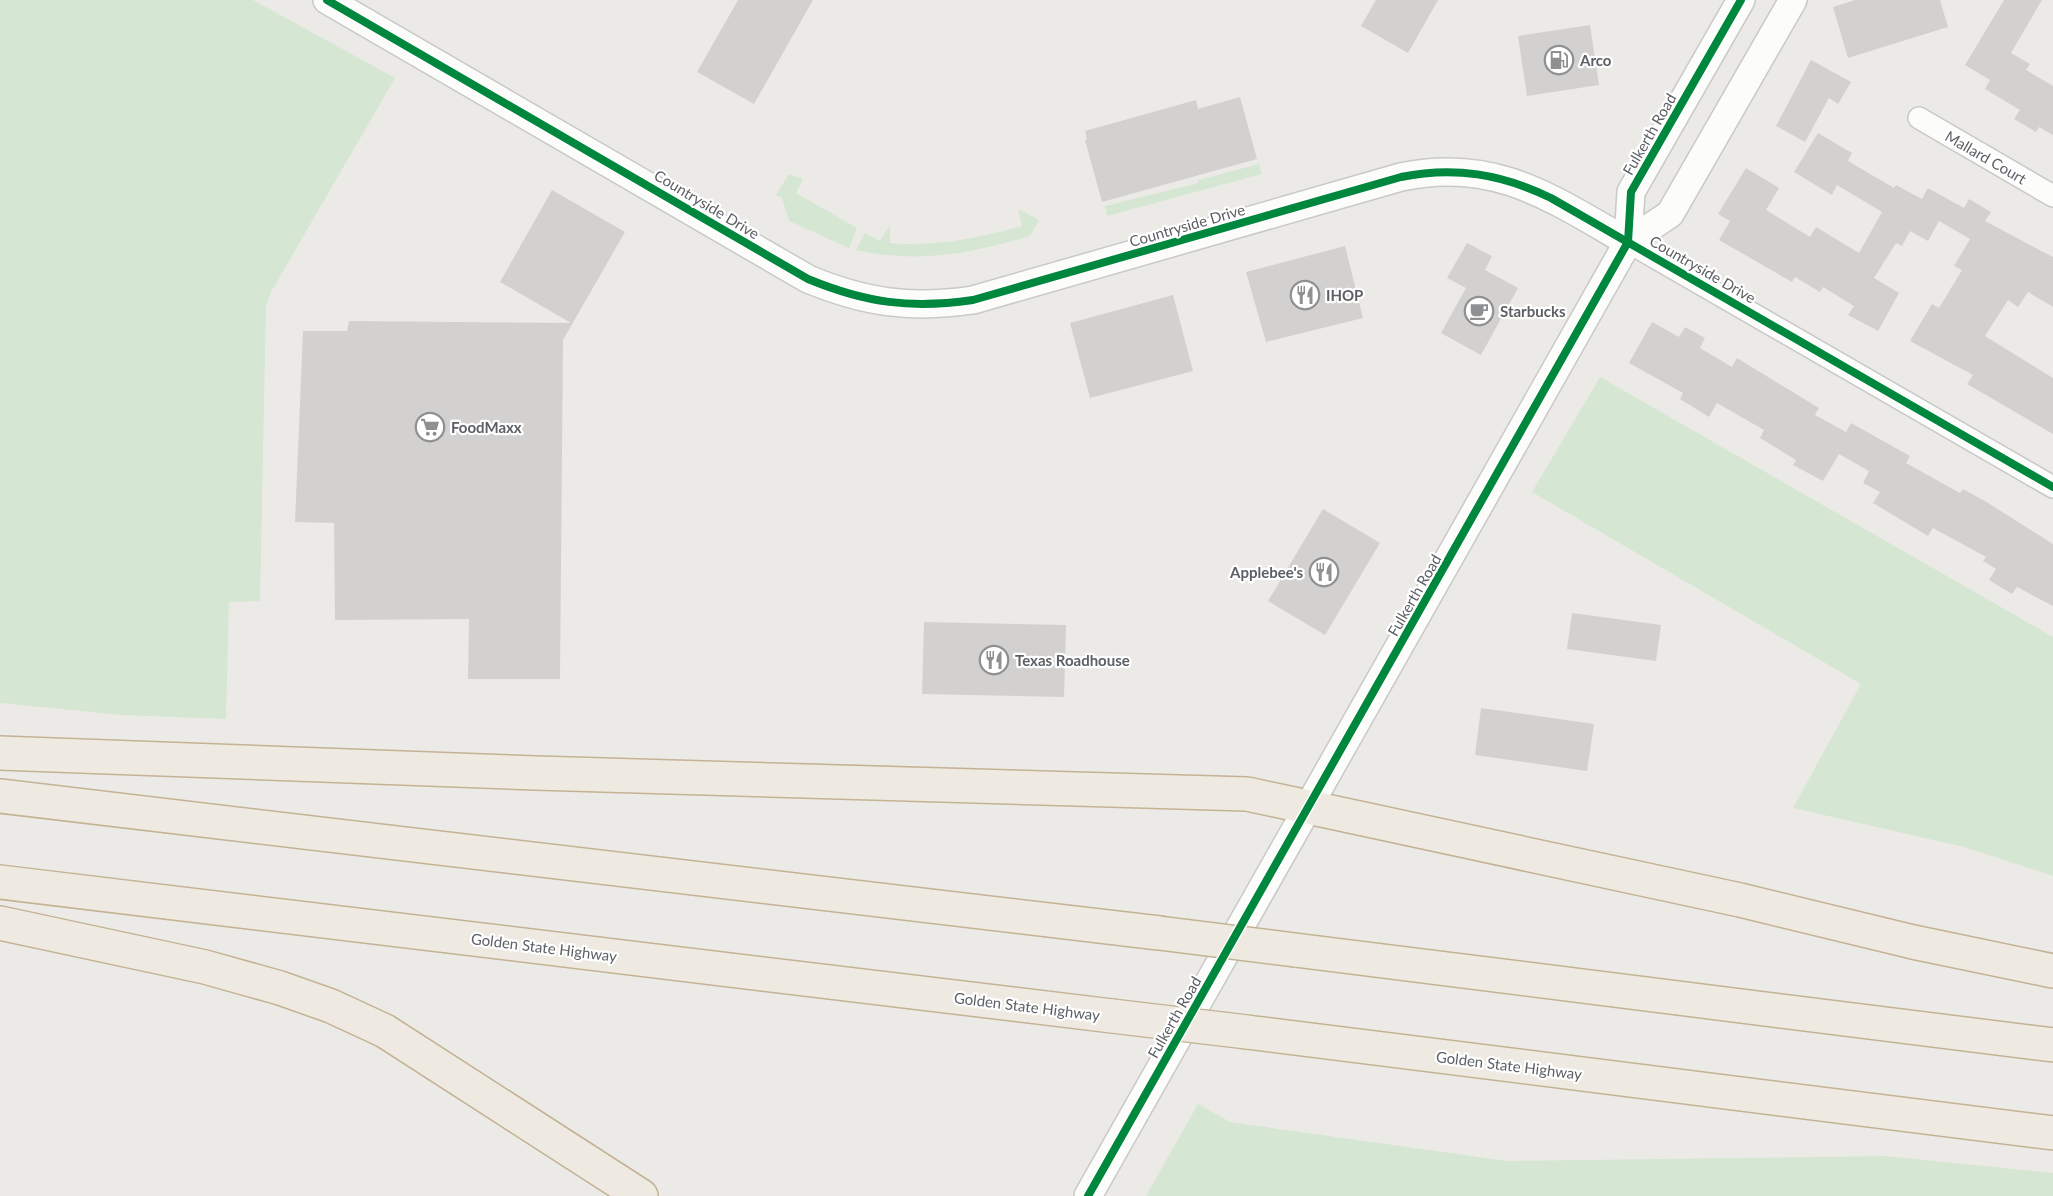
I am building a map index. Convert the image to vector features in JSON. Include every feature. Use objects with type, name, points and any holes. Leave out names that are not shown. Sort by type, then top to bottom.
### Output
[{"type":"highway","points":[[0,753],[866,784],[1218,791],[1270,797],[2053,971]]},
{"type":"highway","points":[[0,796],[1160,933],[2053,1045]]},
{"type":"highway","name":"Golden State Highway","points":[[0,882],[1247,1032],[2053,1133]]},
{"type":"highway","points":[[0,923],[205,967],[280,988],[331,1006],[385,1031],[641,1196]]},
{"type":"street","name":"Countryside Drive","points":[[327,0],[808,279],[867,300],[898,304],[938,305],[973,300],[1401,177],[1436,173],[1479,173],[1514,181],[1551,198],[2053,487]]},
{"type":"street","name":"Fulkerth Road","points":[[1088,1196],[1628,242],[1631,192],[1741,0]]},
{"type":"street","name":"Fulkerth Road","points":[[1628,242],[1670,214],[1793,0]]},
{"type":"street","name":"Mallard Court","points":[[1919,118],[2053,196]]},
{"type":"green space","points":[[0,0],[253,0],[395,78],[271,292],[266,306],[260,601],[229,602],[226,719],[121,715],[0,703]]},
{"type":"green space","points":[[1259,164],[1262,174],[1107,216],[1105,206],[1198,183],[1199,180]]},
{"type":"green space","points":[[789,174],[803,179],[796,193],[857,228],[849,248],[789,221],[782,198],[776,195]]},
{"type":"green space","points":[[1018,209],[1039,220],[1030,236],[944,255],[901,256],[856,250],[865,233],[880,241],[890,225],[890,243],[907,244],[973,238],[1022,226]]},
{"type":"green space","points":[[1600,377],[2053,637],[2053,876],[1964,847],[1793,808],[1861,684],[1532,492]]},
{"type":"green space","points":[[1198,1104],[1230,1122],[1507,1161],[1885,1156],[2053,1173],[2053,1196],[1146,1196]]},
{"type":"building","points":[[738,0],[813,0],[754,104],[697,72]]},
{"type":"building","points":[[1376,0],[1438,0],[1408,53],[1361,26]]},
{"type":"building","points":[[1855,0],[1940,0],[1948,27],[1848,58],[1833,7]]},
{"type":"building","points":[[2004,0],[2042,0],[2011,53],[2030,64],[2026,70],[2053,86],[2053,135],[2039,127],[2036,132],[2014,119],[2020,110],[1985,89],[1990,80],[1965,65]]},
{"type":"building","points":[[1590,25],[1599,85],[1527,96],[1518,36]]},
{"type":"building","points":[[1811,60],[1851,82],[1838,104],[1829,98],[1805,142],[1776,126]]},
{"type":"building","points":[[1240,97],[1257,159],[1102,202],[1085,140],[1087,139],[1085,131],[1196,100],[1198,109]]},
{"type":"building","points":[[1818,133],[1852,153],[1848,161],[1894,188],[1896,185],[1922,199],[1928,188],[1964,208],[1969,199],[1991,212],[1985,221],[2053,257],[2053,307],[2028,292],[2018,307],[2008,300],[1985,336],[2053,378],[2053,434],[1967,384],[1973,375],[1910,341],[1932,304],[1939,308],[1962,270],[1954,266],[1970,239],[1939,221],[1928,241],[1910,231],[1902,246],[1896,243],[1874,278],[1899,293],[1878,331],[1848,315],[1854,306],[1823,287],[1820,292],[1795,277],[1792,282],[1719,240],[1730,221],[1718,214],[1746,168],[1779,188],[1766,210],[1810,237],[1816,227],[1859,253],[1882,212],[1837,185],[1832,195],[1794,172]]},
{"type":"building","name":"FoodMaxx","points":[[552,190],[625,232],[563,340],[560,679],[468,679],[469,619],[335,620],[334,523],[295,522],[303,331],[347,331],[349,321],[571,323],[500,282]]},
{"type":"building","name":"Starbucks","points":[[1467,243],[1492,256],[1485,270],[1518,288],[1481,355],[1441,333],[1466,288],[1447,278]]},
{"type":"building","name":"IHOP","points":[[1345,246],[1363,318],[1266,342],[1246,272]]},
{"type":"building","points":[[1173,295],[1193,371],[1090,398],[1070,323]]},
{"type":"building","points":[[1652,322],[1679,337],[1685,327],[1705,338],[1700,348],[1732,367],[1737,358],[1819,408],[1815,415],[1846,432],[1851,423],[1910,456],[1906,463],[1960,493],[1963,489],[1985,501],[2053,544],[2053,606],[2017,587],[2012,594],[1989,580],[1996,569],[1983,561],[1986,557],[1933,528],[1928,536],[1873,503],[1880,492],[1863,483],[1869,471],[1839,454],[1823,481],[1793,465],[1796,460],[1760,438],[1764,430],[1717,403],[1709,417],[1680,399],[1683,393],[1629,363]]},
{"type":"building","name":"Applebee's","points":[[1323,509],[1380,543],[1325,635],[1268,601]]},
{"type":"building","points":[[1572,613],[1661,625],[1656,661],[1567,649]]},
{"type":"building","name":"Texas Roadhouse","points":[[924,622],[1066,625],[1064,697],[922,694]]},
{"type":"building","points":[[1481,708],[1594,724],[1587,771],[1475,755]]},
{"type":"cycle path","points":[[327,0],[808,279],[869,299],[909,304],[973,300],[1401,177],[1459,172],[1514,183],[1551,198],[2053,487]]},
{"type":"cycle path","points":[[1088,1196],[1628,242],[1631,192],[1741,0]]},
{"type":"place","name":"Arco","points":[[1559,60]]},
{"type":"place","name":"IHOP","points":[[1305,295]]},
{"type":"place","name":"Starbucks","points":[[1479,311]]},
{"type":"place","name":"FoodMaxx","points":[[430,427]]},
{"type":"place","name":"Applebee's","points":[[1324,572]]},
{"type":"place","name":"Texas Roadhouse","points":[[994,660]]}]
